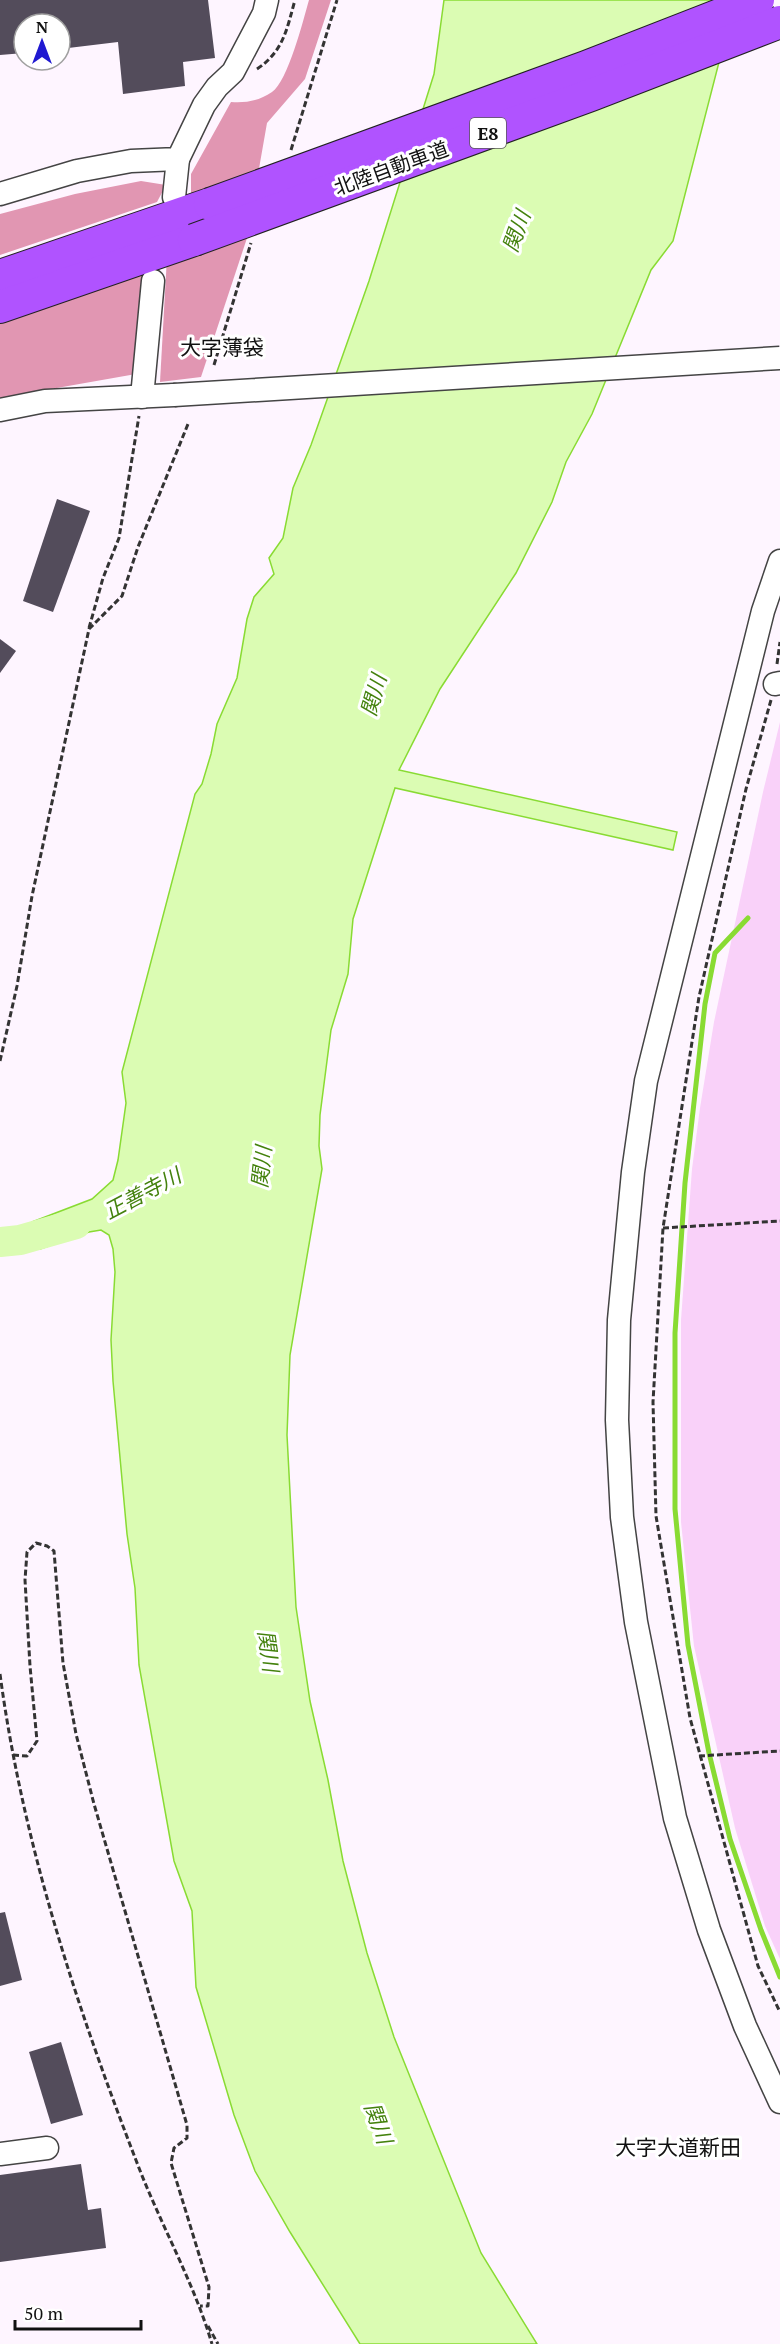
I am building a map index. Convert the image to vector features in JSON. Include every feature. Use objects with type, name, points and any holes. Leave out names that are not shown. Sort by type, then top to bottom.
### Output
[{"type":"highway","name":"北陸自動車道","points":[[0,276],[210,204],[586,67],[758,0]]},
{"type":"highway","name":"北陸自動車道","points":[[0,307],[194,240],[591,95],[780,22]]},
{"type":"street","points":[[174,197],[178,159],[204,105],[217,87],[233,72],[264,13],[267,0]]},
{"type":"street","points":[[0,194],[77,171],[131,161],[178,159]]},
{"type":"street","points":[[142,397],[153,280]]},
{"type":"street","points":[[0,410],[45,401],[780,358]]},
{"type":"street","points":[[780,561],[760,622],[646,1081],[633,1172],[619,1320],[617,1420],[622,1517],[636,1622],[675,1818],[712,1940],[745,2026],[780,2103]]},
{"type":"street","points":[[0,2154],[46,2148]]},
{"type":"path","points":[[233,72],[253,72],[264,64],[285,39],[295,0]]},
{"type":"path","points":[[288,159],[337,0]]},
{"type":"path","points":[[214,365],[254,233]]},
{"type":"path","points":[[0,1061],[17,986],[32,896],[89,629],[103,578],[119,538],[142,397]]},
{"type":"path","points":[[89,629],[122,596],[138,548],[188,424]]},
{"type":"path","points":[[780,642],[778,684],[746,789],[699,997],[663,1228],[653,1402],[656,1516],[690,1718],[758,1966],[780,2012]]},
{"type":"path","points":[[663,1228],[780,1221]]},
{"type":"path","points":[[13,1755],[27,1756],[37,1741],[26,1580],[27,1552],[36,1543],[54,1551],[63,1663],[76,1734],[94,1804],[187,2125],[187,2138],[174,2148],[171,2163],[209,2287],[208,2306],[200,2306]]},
{"type":"path","points":[[0,1674],[13,1755],[31,1840],[77,2000],[140,2170],[200,2306],[212,2344]]},
{"type":"path","points":[[699,1756],[780,1751]]},
{"type":"path","points":[[205,2319],[218,2344]]},
{"type":"shaded area","points":[[309,0],[331,0],[305,79],[267,123],[257,180],[191,199],[191,174],[231,102],[247,102],[267,95],[278,86],[284,76]]},
{"type":"shaded area","points":[[141,181],[166,185],[157,202],[0,255],[0,214],[75,194]]},
{"type":"shaded area","points":[[250,229],[201,377],[160,382],[167,257]]},
{"type":"shaded area","points":[[144,275],[136,374],[0,398],[0,319],[60,297]]},
{"type":"shaded area","points":[[780,722],[780,1959],[765,1926],[735,1828],[694,1646],[681,1522],[681,1320],[692,1169],[714,1022]]},
{"type":"water","name":"関川","points":[[444,0],[735,0],[673,241],[651,270],[592,414],[566,462],[552,502],[516,573],[440,689],[399,770],[677,832],[673,850],[395,788],[353,919],[348,974],[331,1030],[320,1115],[319,1146],[322,1169],[290,1355],[287,1435],[296,1607],[310,1701],[343,1861],[367,1953],[394,2037],[481,2253],[537,2344],[360,2344],[255,2171],[234,2115],[196,1987],[192,1911],[174,1861],[139,1665],[135,1588],[127,1534],[113,1381],[111,1340],[115,1272],[113,1249],[109,1235],[101,1230],[40,1249],[32,1222],[92,1199],[113,1180],[126,1103],[122,1072],[195,794],[202,784],[217,724],[237,678],[247,619],[254,597],[274,574],[269,558],[283,538],[293,488],[311,445],[369,281],[434,74]]},
{"type":"building","points":[[0,0],[208,0],[215,58],[183,62],[185,86],[123,94],[118,42],[72,48],[72,12],[12,12],[12,54],[0,55]]},
{"type":"building","points":[[57,499],[90,511],[53,612],[23,601]]},
{"type":"building","points":[[0,639],[16,651],[0,673]]},
{"type":"building","points":[[5,1912],[22,1980],[0,1986],[0,1913]]},
{"type":"building","points":[[61,2042],[83,2115],[51,2124],[29,2052]]},
{"type":"building","points":[[81,2164],[88,2210],[101,2208],[106,2248],[0,2262],[0,2175]]},
{"type":"waterway","points":[[748,918],[715,953],[705,1004],[685,1183],[675,1333],[675,1509],[688,1645],[709,1753],[730,1839],[761,1930],[780,1977]]},
{"type":"waterway","name":"正善寺川","points":[[0,1242],[20,1240],[76,1224]]},
{"type":"district","name":"大字薄袋","points":[[222,347]]},
{"type":"district","name":"大字大道新田","points":[[678,2147]]}]
